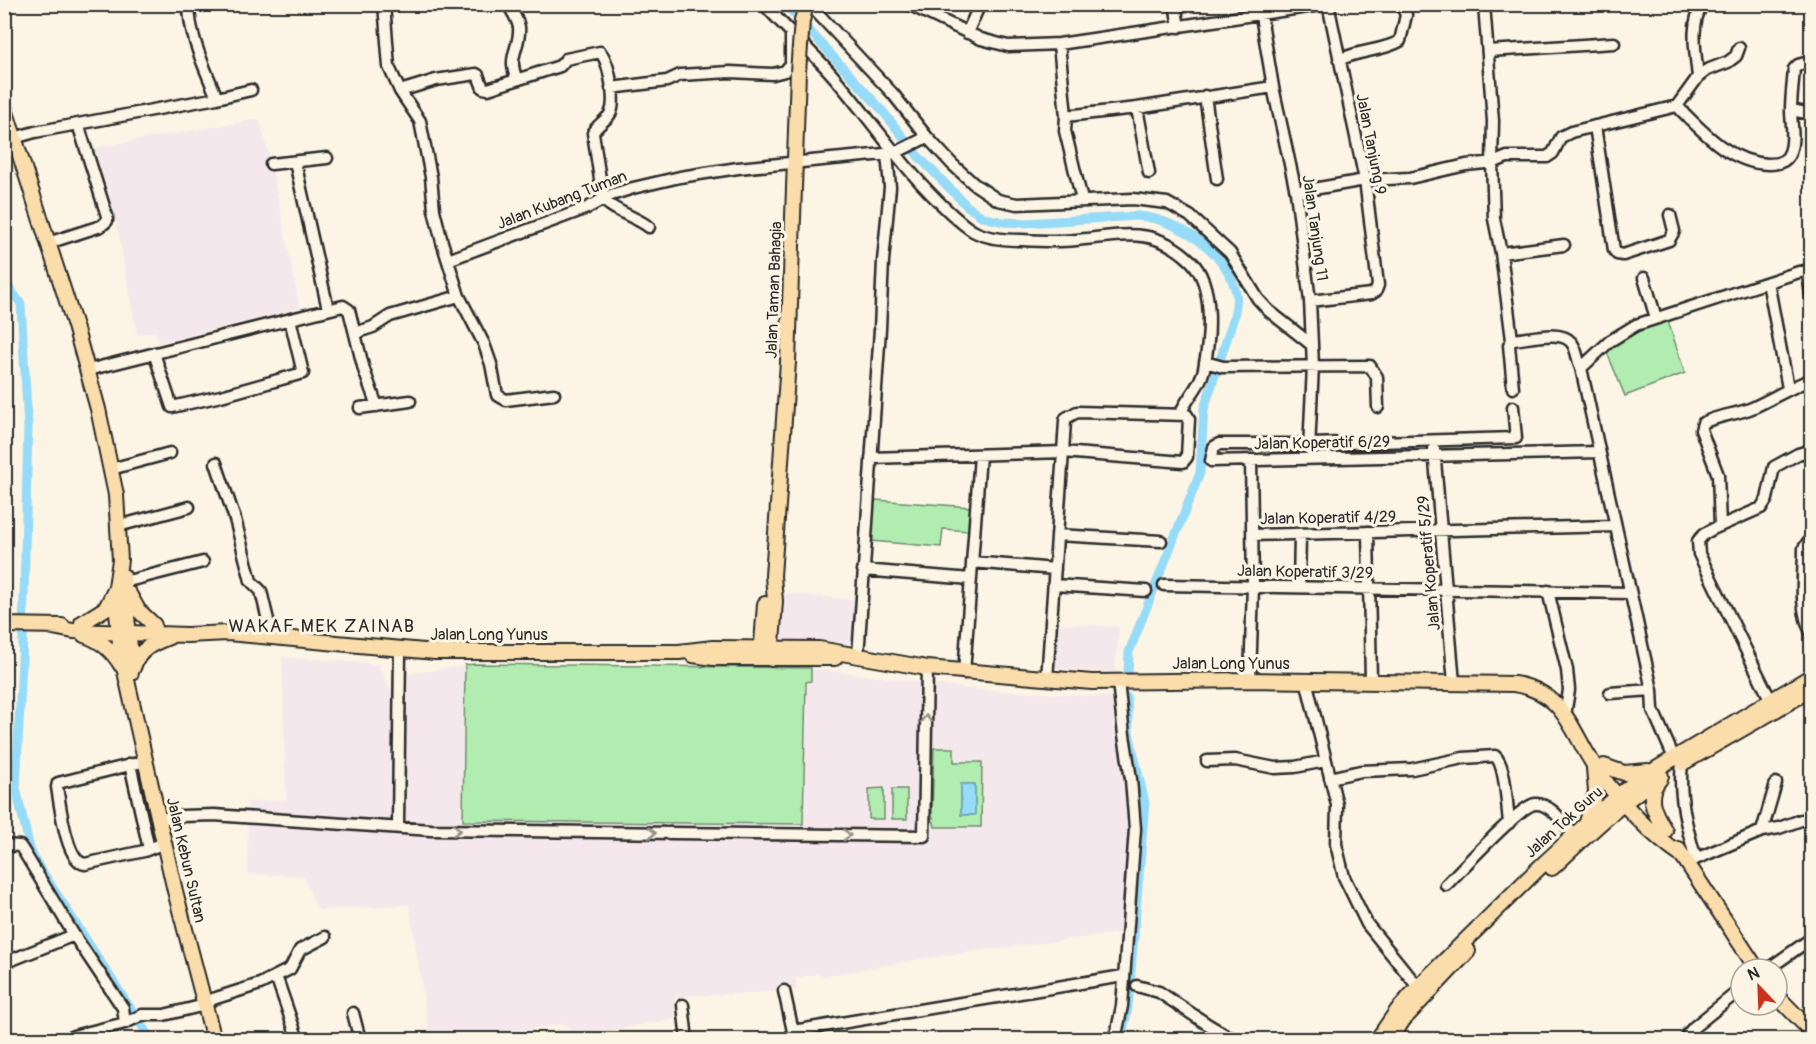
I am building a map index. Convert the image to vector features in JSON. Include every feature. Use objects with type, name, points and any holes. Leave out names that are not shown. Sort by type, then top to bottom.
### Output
[{"type":"main road","name":"Jalan Taman Bahagia","points":[[766,654],[775,600],[773,576],[788,362],[798,72],[802,21],[808,4]]},
{"type":"main road","points":[[4,106],[88,370],[111,469],[122,585],[138,610],[154,625]]},
{"type":"main road","points":[[78,627],[106,608],[122,585]]},
{"type":"main road","name":"Jalan Kebun Sultan","points":[[122,585],[123,628],[129,678],[164,843],[214,1040]]},
{"type":"main road","points":[[9,625],[123,628]]},
{"type":"main road","name":"Jalan Long Yunus","points":[[123,628],[154,625],[190,626],[228,633],[435,652],[679,652],[713,648],[766,654],[858,657],[964,673],[1118,682],[1371,681],[1527,686],[1548,696],[1565,716],[1599,766],[1625,797],[1688,859],[1749,957]]},
{"type":"main road","points":[[78,627],[108,647],[129,678]]},
{"type":"main road","name":"Jalan Long Yunus","points":[[123,628],[175,635],[228,633]]},
{"type":"main road","points":[[129,678],[134,663],[149,645],[175,635]]},
{"type":"main road","name":"Jalan Tok Guru","points":[[1678,761],[1812,676]]},
{"type":"main road","name":"Jalan Tok Guru","points":[[1390,1040],[1403,1020],[1444,975],[1589,827],[1625,797],[1662,770],[1812,689]]},
{"type":"main road","points":[[1660,832],[1635,820],[1624,818],[1589,827],[1599,766],[1624,774],[1662,770]]},
{"type":"main road","points":[[1660,832],[1651,800],[1652,792],[1662,770]]},
{"type":"main road","name":"Jalan Tok Guru","points":[[1377,1040],[1397,1011],[1418,987],[1574,834],[1589,827]]},
{"type":"main road","points":[[1789,1008],[1812,1032]]},
{"type":"street","points":[[189,4],[189,17],[194,39],[217,99]]},
{"type":"street","points":[[384,4],[389,67],[400,91],[420,121],[431,177],[434,210],[459,296],[484,344],[491,364],[496,393],[499,398],[506,400],[554,394]]},
{"type":"street","points":[[508,4],[519,26],[512,63],[517,79]]},
{"type":"street","points":[[764,4],[828,70],[917,181],[959,222],[989,237],[1008,240],[1053,241],[1132,234],[1151,237],[1169,243],[1197,267],[1204,282],[1208,302],[1205,362],[1200,381],[1181,413]]},
{"type":"street","points":[[808,4],[893,94],[923,139],[974,184],[998,200],[1017,204],[1082,200],[1152,200],[1167,203],[1184,212],[1209,231],[1230,253],[1258,299],[1269,311],[1312,345]]},
{"type":"street","points":[[908,4],[981,39],[1008,46],[1059,44],[1179,27],[1260,9],[1328,5]]},
{"type":"street","points":[[967,33],[980,4]]},
{"type":"street","points":[[1175,4],[1179,27]]},
{"type":"street","points":[[1339,60],[1354,52],[1394,45],[1400,41],[1406,15],[1401,4]]},
{"type":"street","points":[[1484,4],[1493,121],[1494,219],[1501,253],[1512,340],[1509,345],[1513,388]]},
{"type":"street","points":[[1698,77],[1695,29],[1697,12],[1703,4]]},
{"type":"street","name":"Jalan Tanjung 9","points":[[1310,301],[1371,294],[1376,291],[1378,285],[1365,180],[1328,5]]},
{"type":"street","name":"Jalan Tanjung 11","points":[[1260,9],[1273,87],[1296,192],[1310,301],[1313,366],[1309,459]]},
{"type":"street","points":[[611,88],[667,81],[680,75],[730,72],[780,74],[791,64],[791,34]]},
{"type":"street","points":[[1059,44],[1066,141],[1082,200]]},
{"type":"street","points":[[1488,51],[1614,44]]},
{"type":"street","points":[[1296,192],[1365,180],[1410,178],[1507,157],[1547,157],[1553,153],[1561,137],[1571,132],[1677,106],[1698,77],[1707,70],[1728,62],[1736,56],[1739,48]]},
{"type":"street","points":[[400,91],[436,80],[476,74],[483,88],[488,89],[560,66],[566,59],[600,52],[604,58],[611,88],[612,111],[596,126],[593,134],[603,199],[611,206],[638,218],[650,227]]},
{"type":"street","points":[[1677,106],[1723,148],[1740,159],[1776,164],[1784,161],[1790,154],[1792,145],[1791,110],[1794,69],[1798,65],[1812,61]]},
{"type":"street","points":[[1066,116],[1137,108],[1273,87]]},
{"type":"street","points":[[14,138],[35,132],[217,99],[250,90]]},
{"type":"street","points":[[1205,96],[1217,179]]},
{"type":"street","points":[[1137,108],[1149,173]]},
{"type":"street","points":[[1791,110],[1812,114]]},
{"type":"street","points":[[48,243],[101,226],[107,221],[78,124]]},
{"type":"street","points":[[1595,126],[1614,250],[1617,254],[1623,255],[1669,240],[1674,231],[1671,214]]},
{"type":"street","points":[[896,152],[923,139]]},
{"type":"street","points":[[858,657],[883,261],[890,187],[896,152]]},
{"type":"street","name":"Jalan Kubang Tuman","points":[[448,260],[587,208],[620,191],[680,177],[738,168],[896,152]]},
{"type":"street","points":[[271,164],[327,158]]},
{"type":"street","points":[[295,162],[328,309]]},
{"type":"street","points":[[1501,253],[1564,245]]},
{"type":"street","points":[[1581,368],[1621,333],[1636,325],[1809,270],[1812,299]]},
{"type":"street","points":[[1644,278],[1656,318]]},
{"type":"street","points":[[1768,282],[1788,388]]},
{"type":"street","points":[[355,333],[373,327],[390,316],[459,296]]},
{"type":"street","points":[[88,370],[343,306],[348,308],[377,406]]},
{"type":"street","points":[[154,353],[172,407],[221,396],[303,374],[290,319]]},
{"type":"street","points":[[1512,340],[1556,335],[1569,339],[1573,344],[1581,368],[1652,690],[1653,710],[1678,761],[1689,835],[1688,859],[1762,831],[1801,820],[1812,820]]},
{"type":"street","points":[[1205,362],[1220,367],[1370,366],[1377,377],[1378,407]]},
{"type":"street","points":[[1720,525],[1718,475],[1701,430],[1703,423],[1751,408],[1788,388],[1812,379]]},
{"type":"street","points":[[360,408],[410,401]]},
{"type":"street","points":[[1309,444],[1516,438],[1513,406]]},
{"type":"street","points":[[871,458],[1063,452],[1183,462],[1187,457],[1189,419],[1187,415],[1181,413],[1073,413],[1065,421],[1063,452],[1057,535],[1054,585],[1047,679]]},
{"type":"street","name":"Jalan Koperatif 5/29","points":[[1432,440],[1454,683]]},
{"type":"street","name":"Jalan Koperatif 6/29","points":[[1309,444],[1219,444],[1214,447],[1211,461],[1599,452]]},
{"type":"street","points":[[1771,700],[1699,554],[1698,541],[1704,534],[1720,525],[1761,508],[1767,499],[1774,467],[1798,454],[1812,450]]},
{"type":"street","points":[[111,469],[170,453]]},
{"type":"street","points":[[964,673],[980,454]]},
{"type":"street","points":[[1250,680],[1253,586],[1251,460]]},
{"type":"street","points":[[216,463],[235,519],[251,581],[261,591],[272,637]]},
{"type":"street","points":[[118,526],[189,507]]},
{"type":"street","name":"Jalan Koperatif 4/29","points":[[1252,535],[1615,526]]},
{"type":"street","points":[[1368,532],[1371,681]]},
{"type":"street","points":[[1299,587],[1300,534]]},
{"type":"street","points":[[1057,535],[1161,541]]},
{"type":"street","points":[[1812,540],[1804,548],[1803,594],[1804,612],[1812,634]]},
{"type":"street","points":[[122,585],[204,562]]},
{"type":"street","points":[[972,562],[1055,569]]},
{"type":"street","points":[[863,570],[971,579]]},
{"type":"street","points":[[1054,585],[1146,591]]},
{"type":"street","name":"Jalan Koperatif 3/29","points":[[1164,585],[1629,592]]},
{"type":"street","points":[[1548,591],[1567,670],[1569,690],[1565,716]]},
{"type":"street","points":[[398,827],[400,650]]},
{"type":"street","points":[[159,819],[214,816],[431,830],[924,836],[927,668]]},
{"type":"street","points":[[1306,681],[1337,805],[1336,844],[1351,894],[1367,924],[1418,987]]},
{"type":"street","points":[[1115,1040],[1122,1006],[1135,829],[1118,682]]},
{"type":"street","points":[[1610,693],[1652,690]]},
{"type":"street","points":[[1330,778],[1362,771],[1412,769],[1463,758],[1495,756],[1499,760],[1502,772],[1509,823]]},
{"type":"street","points":[[1208,761],[1235,760],[1275,768],[1325,761]]},
{"type":"street","points":[[146,761],[58,783],[68,843],[75,859],[81,864],[149,849],[164,843]]},
{"type":"street","points":[[130,764],[149,849]]},
{"type":"street","points":[[1762,831],[1776,783]]},
{"type":"street","points":[[1446,885],[1528,806],[1536,803],[1546,806],[1574,834]]},
{"type":"street","points":[[4,845],[20,846],[74,935],[123,1008],[128,1022]]},
{"type":"street","points":[[4,963],[74,935]]},
{"type":"street","points":[[70,1038],[128,1022],[142,1015],[164,1016],[204,1005],[213,999],[255,986],[292,966],[300,950],[325,937]]},
{"type":"street","points":[[1785,957],[1812,938]]},
{"type":"street","points":[[276,976],[298,1040]]},
{"type":"street","points":[[784,991],[794,1035],[1123,976]]},
{"type":"street","points":[[1137,987],[1159,992],[1234,1040]]},
{"type":"street","points":[[1687,1040],[1688,1034],[1694,1027],[1729,999]]},
{"type":"street","points":[[683,1005],[687,1040]]},
{"type":"street","points":[[353,1013],[360,1040]]},
{"type":"shaded area","points":[[259,119],[270,158],[300,308],[159,343],[155,331],[137,335],[118,231],[92,148]]},
{"type":"shaded area","points":[[784,593],[856,600],[852,646],[780,640]]},
{"type":"shaded area","points":[[1057,623],[1119,627],[1115,672],[1054,668]]},
{"type":"shaded area","points":[[282,657],[378,664],[392,693],[407,693],[408,674],[475,664],[811,668],[973,689],[1115,697],[1128,776],[1129,812],[1122,933],[933,957],[820,977],[819,974],[796,978],[797,989],[746,994],[675,996],[675,1019],[614,1030],[570,1034],[567,1024],[449,1039],[430,1039],[409,905],[318,910],[303,876],[248,874],[247,802],[286,800]]},
{"type":"green space","points":[[1667,318],[1685,373],[1625,396],[1606,350],[1622,335]]},
{"type":"green space","points":[[875,500],[971,507],[969,531],[943,529],[941,547],[871,541]]},
{"type":"green space","points":[[465,665],[811,668],[811,681],[806,682],[803,824],[463,821]]},
{"type":"green space","points":[[934,748],[954,748],[954,762],[982,762],[981,827],[935,827],[932,814]]},
{"type":"green space","points":[[884,788],[884,819],[869,819],[869,789]]},
{"type":"green space","points":[[892,789],[907,789],[907,819],[892,819]]},
{"type":"water","points":[[961,784],[975,784],[975,815],[961,815]]},
{"type":"waterway","points":[[785,4],[881,109],[918,156],[967,206],[983,217],[1003,222],[1025,223],[1138,216],[1153,219],[1169,224],[1199,240],[1223,264],[1231,278],[1237,299],[1234,317],[1204,409],[1200,473],[1129,652],[1128,674]]},
{"type":"waterway","points":[[4,280],[21,304],[28,427],[23,639],[16,788],[30,849],[36,862],[151,1040]]},
{"type":"waterway","points":[[1121,1040],[1128,1007],[1145,803],[1129,733],[1127,697]]},
{"type":"district","name":"WAKAF MEK ZAINAB","points":[[322,626]]}]
